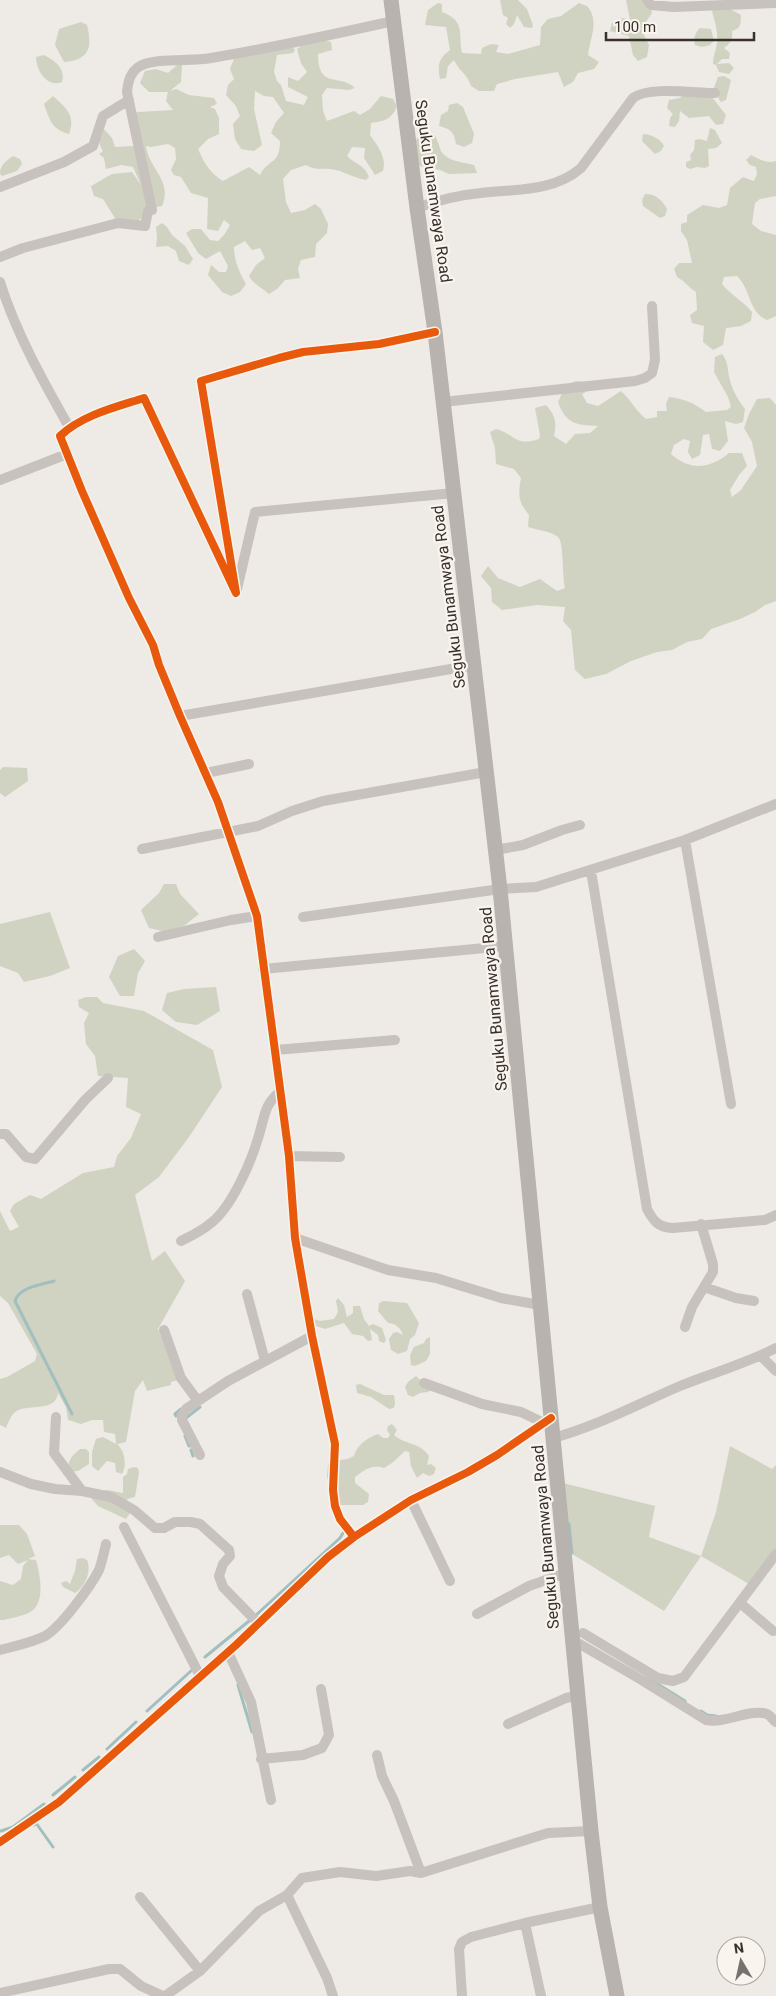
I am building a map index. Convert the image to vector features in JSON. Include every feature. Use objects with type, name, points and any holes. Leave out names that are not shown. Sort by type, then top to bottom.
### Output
[{"type":"main road","name":"Seguku Bunamwaya Road","points":[[391,0],[417,208],[435,332],[496,850],[540,1305],[548,1421],[553,1438],[566,1572],[577,1636],[577,1696],[591,1831],[600,1907],[617,1996]]},
{"type":"street","points":[[647,0],[651,5],[674,8],[776,3]]},
{"type":"street","points":[[0,257],[23,248],[118,223],[145,226],[148,211],[152,210],[129,100],[128,81],[133,72],[140,66],[154,63],[209,59],[394,21]]},
{"type":"street","points":[[417,208],[454,197],[535,188],[558,182],[572,176],[581,168],[637,95],[649,92],[714,93]]},
{"type":"street","points":[[0,187],[64,162],[93,146],[103,116],[129,100]]},
{"type":"street","points":[[0,282],[3,299],[41,376],[69,427]]},
{"type":"street","points":[[443,402],[548,392],[645,378],[652,373],[655,360],[652,306]]},
{"type":"street","points":[[236,594],[201,381],[303,352],[379,344],[435,332]]},
{"type":"street","points":[[236,594],[144,398],[114,407],[69,427],[60,436],[129,598],[153,645],[159,665],[180,716],[206,773],[257,916],[289,1156],[295,1238],[312,1336],[335,1444],[333,1490],[335,1506],[340,1520],[354,1537]]},
{"type":"street","points":[[0,480],[67,454]]},
{"type":"street","points":[[236,594],[255,512],[454,492]]},
{"type":"street","points":[[180,716],[474,665]]},
{"type":"street","points":[[206,773],[249,764]]},
{"type":"street","points":[[142,849],[258,826],[292,811],[323,801],[486,772]]},
{"type":"street","points":[[302,917],[500,889],[536,887],[686,840],[776,804]]},
{"type":"street","points":[[496,850],[523,845],[580,825]]},
{"type":"street","points":[[686,840],[731,1104]]},
{"type":"street","points":[[591,871],[647,1209],[656,1224],[673,1228],[701,1224],[764,1220],[776,1215]]},
{"type":"street","points":[[158,937],[257,916]]},
{"type":"street","points":[[263,969],[506,946]]},
{"type":"street","points":[[275,1050],[395,1040]]},
{"type":"street","points":[[0,1134],[6,1134],[26,1157],[35,1159],[85,1100],[108,1078]]},
{"type":"street","points":[[181,1241],[212,1223],[220,1215],[246,1170],[259,1136],[265,1111],[272,1098],[281,1091]]},
{"type":"street","points":[[289,1156],[340,1157]]},
{"type":"street","points":[[685,1327],[692,1307],[713,1272],[713,1264],[701,1224]]},
{"type":"street","points":[[295,1238],[388,1270],[436,1278],[501,1298],[540,1305]]},
{"type":"street","points":[[704,1286],[736,1298],[754,1301]]},
{"type":"street","points":[[247,1294],[265,1361]]},
{"type":"street","points":[[164,1330],[181,1378],[198,1401]]},
{"type":"street","points":[[200,1454],[182,1420],[186,1409],[228,1381],[312,1336]]},
{"type":"street","points":[[553,1438],[578,1431],[717,1371],[761,1356],[776,1348]]},
{"type":"street","points":[[761,1356],[776,1371]]},
{"type":"street","points":[[424,1383],[482,1404],[520,1412],[548,1421]]},
{"type":"street","points":[[56,1418],[54,1453],[82,1491]]},
{"type":"street","points":[[0,1842],[60,1802],[259,1624],[328,1557],[354,1537],[411,1500],[497,1456],[548,1421]]},
{"type":"street","points":[[0,1472],[31,1484],[111,1497],[134,1510],[154,1528],[164,1528],[175,1522],[200,1524],[229,1550],[230,1556],[223,1564],[218,1576],[223,1587],[259,1624]]},
{"type":"street","points":[[411,1500],[450,1580]]},
{"type":"street","points":[[124,1527],[200,1676]]},
{"type":"street","points":[[0,1650],[44,1637],[57,1626],[95,1577],[100,1568],[106,1544]]},
{"type":"street","points":[[577,1636],[658,1678],[672,1681],[684,1677],[776,1554]]},
{"type":"street","points":[[477,1614],[529,1586],[566,1572]]},
{"type":"street","points":[[740,1603],[773,1631]]},
{"type":"street","points":[[577,1636],[640,1679],[706,1720],[716,1722],[753,1713],[767,1714],[776,1722]]},
{"type":"street","points":[[228,1652],[251,1702],[261,1759],[271,1800]]},
{"type":"street","points":[[261,1759],[304,1755],[322,1748],[329,1735],[321,1690]]},
{"type":"street","points":[[508,1724],[566,1698],[577,1696]]},
{"type":"street","points":[[377,1755],[382,1776],[421,1873]]},
{"type":"street","points":[[0,1993],[109,1969],[120,1969],[141,1986],[164,1996],[200,1971],[259,1911],[287,1895],[302,1878],[340,1872],[376,1876],[410,1871],[421,1873],[548,1833],[591,1831]]},
{"type":"street","points":[[287,1895],[327,1978],[333,1996]]},
{"type":"street","points":[[140,1897],[200,1971]]},
{"type":"street","points":[[462,1996],[459,1949],[462,1942],[525,1922],[600,1907]]},
{"type":"street","points":[[525,1922],[541,1996]]},
{"type":"green space","points":[[500,0],[518,0],[527,9],[533,25],[532,28],[524,27],[517,15],[514,24],[510,28],[506,24],[508,18],[503,15]]},
{"type":"green space","points":[[626,0],[643,0],[652,13],[641,29],[649,45],[647,57],[638,61],[633,55],[629,36],[610,31],[612,23],[623,18],[630,20]]},
{"type":"green space","points":[[438,3],[442,4],[442,12],[450,16],[458,24],[462,53],[481,54],[482,48],[491,44],[499,45],[496,52],[508,54],[540,45],[541,27],[548,19],[561,16],[579,3],[587,6],[591,12],[594,24],[588,55],[599,62],[594,69],[578,73],[573,82],[564,87],[558,72],[497,84],[494,91],[479,91],[471,86],[468,78],[454,60],[448,66],[446,78],[440,79],[440,62],[443,56],[450,50],[446,27],[425,25],[428,10]]},
{"type":"green space","points":[[719,3],[741,15],[740,25],[732,31],[731,41],[724,48],[730,53],[729,59],[722,59],[717,64],[729,63],[734,68],[729,74],[719,72],[716,65],[713,64],[717,38],[712,11]]},
{"type":"green space","points":[[81,22],[87,25],[89,33],[87,52],[79,59],[64,62],[55,45],[59,29]]},
{"type":"green space","points":[[700,28],[711,29],[714,41],[710,45],[702,47],[695,45],[695,36]]},
{"type":"green space","points":[[322,40],[331,42],[332,50],[318,54],[322,72],[326,77],[343,81],[355,88],[349,90],[327,88],[322,95],[323,111],[327,121],[354,111],[360,115],[370,109],[381,96],[393,99],[397,106],[393,114],[387,119],[371,123],[370,135],[383,157],[383,171],[375,175],[364,158],[365,148],[352,147],[347,156],[365,170],[369,177],[366,180],[344,172],[330,169],[315,169],[306,165],[291,170],[283,179],[286,202],[291,213],[305,210],[315,204],[321,209],[328,224],[327,233],[316,244],[315,257],[301,260],[298,269],[300,278],[285,280],[277,289],[269,294],[255,284],[249,276],[256,265],[265,258],[260,248],[252,250],[245,241],[234,247],[237,266],[246,284],[240,292],[231,296],[222,292],[208,275],[211,265],[219,272],[226,272],[228,266],[220,251],[206,259],[198,253],[186,233],[192,229],[201,229],[210,240],[218,241],[230,225],[224,220],[218,231],[207,229],[208,198],[191,193],[181,177],[174,175],[171,170],[176,159],[175,148],[168,144],[146,146],[151,162],[165,189],[162,206],[152,208],[136,223],[118,223],[103,199],[94,196],[91,186],[112,174],[132,172],[141,185],[133,167],[121,165],[106,169],[104,158],[99,154],[103,151],[99,139],[101,126],[112,138],[115,147],[134,146],[130,115],[138,112],[173,110],[166,101],[168,92],[149,92],[140,83],[145,71],[156,69],[168,73],[177,65],[182,65],[181,82],[170,91],[176,89],[189,95],[214,98],[217,104],[210,107],[215,109],[219,118],[219,134],[208,139],[198,149],[214,175],[223,181],[249,167],[260,175],[276,158],[280,149],[280,141],[271,133],[276,122],[284,113],[273,97],[264,96],[255,91],[254,109],[262,145],[254,151],[241,149],[235,139],[233,124],[240,116],[236,106],[226,95],[228,85],[234,79],[230,69],[235,56],[293,47],[295,50],[293,53],[277,55],[274,72],[286,101],[304,105],[308,97],[288,87],[288,77],[298,81],[307,72],[301,63],[297,49],[305,43]]},
{"type":"green space","points":[[44,55],[59,65],[63,77],[62,82],[52,82],[43,77],[36,57]]},
{"type":"green space","points":[[724,76],[731,80],[726,100],[721,102],[713,90],[718,77]]},
{"type":"green space","points":[[687,90],[712,97],[726,115],[723,124],[716,125],[709,116],[689,118],[680,111],[679,121],[675,127],[669,126],[670,118],[673,114],[667,108],[669,100],[680,98]]},
{"type":"green space","points":[[53,96],[68,112],[71,122],[69,134],[55,127],[48,115],[44,104]]},
{"type":"green space","points":[[457,103],[463,107],[474,134],[472,143],[464,147],[456,144],[451,132],[439,126],[441,115],[448,111],[449,105]]},
{"type":"green space","points":[[710,128],[715,130],[722,143],[716,148],[708,149],[709,166],[690,169],[686,167],[686,162],[691,160],[690,155],[694,150],[695,140],[707,141]]},
{"type":"green space","points":[[433,133],[444,155],[456,161],[474,165],[477,173],[449,174],[420,166],[410,154],[417,138]]},
{"type":"green space","points":[[643,134],[661,141],[664,146],[661,151],[655,154],[642,141]]},
{"type":"green space","points":[[751,155],[766,161],[776,161],[776,196],[760,199],[755,203],[752,224],[761,231],[776,235],[776,316],[767,320],[761,316],[756,312],[742,281],[737,276],[724,277],[722,284],[752,312],[751,321],[741,326],[726,328],[723,345],[713,350],[703,342],[704,326],[692,323],[690,315],[697,310],[696,292],[677,277],[674,269],[679,263],[692,263],[687,240],[681,231],[681,224],[687,222],[687,215],[703,205],[719,208],[727,205],[730,188],[743,177],[754,181],[757,174],[756,167],[750,165],[746,160]]},
{"type":"green space","points":[[13,156],[20,159],[22,164],[17,171],[2,176],[0,171],[2,166]]},
{"type":"green space","points":[[645,194],[655,196],[661,200],[667,209],[665,216],[660,218],[643,206],[642,200]]},
{"type":"green space","points":[[162,223],[185,246],[193,259],[189,265],[179,261],[176,251],[168,246],[156,247],[156,227]]},
{"type":"green space","points":[[722,354],[733,389],[745,409],[743,422],[736,424],[725,421],[728,441],[720,451],[712,449],[709,434],[703,435],[700,455],[692,459],[688,452],[690,441],[684,439],[674,445],[671,454],[685,463],[700,466],[715,462],[729,453],[742,453],[747,466],[730,490],[732,497],[741,490],[757,466],[752,442],[744,428],[749,414],[757,399],[770,398],[776,405],[776,601],[740,619],[711,629],[702,639],[687,642],[672,650],[657,652],[631,661],[606,674],[585,679],[575,670],[571,630],[563,621],[565,607],[537,605],[502,610],[492,602],[491,588],[481,576],[488,566],[498,578],[520,587],[540,579],[557,591],[565,588],[560,540],[552,533],[528,527],[529,515],[520,498],[521,478],[514,469],[496,464],[495,448],[490,432],[496,429],[525,442],[539,439],[540,435],[535,408],[546,405],[554,419],[554,436],[566,444],[575,434],[590,433],[598,426],[578,424],[568,419],[558,402],[566,385],[576,381],[589,382],[588,391],[582,394],[587,403],[598,406],[621,391],[646,419],[657,417],[657,411],[667,411],[666,404],[669,397],[689,402],[706,412],[727,410],[731,407],[728,397],[714,372],[715,357]]},
{"type":"green space","points":[[3,767],[27,768],[28,781],[5,797],[0,793],[0,770]]},
{"type":"green space","points":[[164,884],[176,884],[180,894],[199,914],[185,925],[166,932],[149,928],[141,910],[159,893]]},
{"type":"green space","points":[[50,912],[70,968],[50,976],[24,982],[18,973],[0,966],[0,924]]},
{"type":"green space","points":[[134,949],[145,961],[138,973],[134,996],[120,996],[109,977],[118,956]]},
{"type":"green space","points":[[216,987],[220,1011],[197,1025],[176,1022],[162,1010],[167,993],[184,989]]},
{"type":"green space","points":[[86,997],[97,997],[103,1003],[144,1011],[213,1050],[222,1087],[189,1137],[159,1177],[135,1195],[152,1261],[165,1251],[185,1281],[158,1329],[178,1380],[171,1382],[171,1385],[147,1391],[143,1380],[135,1391],[126,1442],[117,1444],[122,1450],[124,1458],[122,1474],[116,1472],[115,1463],[107,1461],[98,1471],[92,1466],[92,1452],[96,1439],[103,1437],[116,1444],[115,1434],[104,1432],[103,1420],[92,1420],[81,1424],[68,1420],[66,1407],[58,1393],[52,1403],[46,1406],[19,1410],[14,1413],[6,1428],[0,1425],[0,1379],[35,1361],[37,1354],[8,1303],[0,1296],[0,1211],[10,1231],[19,1227],[10,1211],[14,1204],[30,1195],[41,1199],[83,1173],[114,1167],[117,1156],[131,1138],[141,1114],[126,1107],[128,1078],[98,1076],[95,1056],[86,1044],[84,1023],[89,1013],[79,1007],[78,1000]]},
{"type":"green space","points":[[338,1298],[344,1305],[347,1317],[353,1313],[353,1306],[360,1306],[364,1319],[369,1326],[373,1324],[382,1328],[386,1340],[384,1343],[379,1341],[378,1335],[370,1329],[372,1340],[368,1341],[363,1336],[352,1334],[344,1323],[325,1329],[316,1326],[313,1321],[314,1319],[320,1321],[334,1319],[338,1312],[336,1301]]},
{"type":"green space","points":[[383,1301],[407,1303],[419,1323],[415,1335],[410,1339],[407,1351],[398,1354],[391,1350],[389,1339],[393,1333],[397,1332],[403,1335],[399,1328],[388,1323],[378,1311],[379,1303]]},
{"type":"green space","points":[[430,1337],[430,1354],[426,1361],[415,1366],[411,1365],[410,1355],[414,1347],[424,1343]]},
{"type":"green space","points":[[416,1376],[431,1390],[413,1397],[408,1395],[405,1387]]},
{"type":"green space","points":[[360,1384],[384,1395],[394,1395],[394,1408],[389,1409],[371,1397],[357,1393],[356,1385]]},
{"type":"green space","points":[[392,1424],[397,1430],[394,1435],[425,1451],[429,1456],[427,1465],[431,1464],[436,1468],[434,1474],[429,1476],[423,1473],[417,1478],[411,1466],[409,1452],[405,1451],[384,1468],[372,1467],[355,1477],[355,1483],[369,1494],[368,1502],[363,1505],[340,1505],[327,1477],[328,1464],[354,1456],[360,1445],[374,1435],[378,1434],[383,1438],[388,1438],[390,1435],[387,1430],[388,1426]]},
{"type":"green space","points":[[730,1446],[772,1469],[776,1465],[776,1549],[749,1584],[701,1556],[716,1512]]},
{"type":"green space","points":[[80,1449],[86,1449],[89,1452],[89,1464],[78,1471],[70,1472],[69,1462],[72,1456]]},
{"type":"green space","points":[[138,1468],[139,1473],[135,1497],[127,1499],[130,1513],[126,1519],[98,1506],[91,1498],[95,1492],[107,1490],[123,1493],[123,1477],[127,1474],[128,1469]]},
{"type":"green space","points":[[563,1483],[655,1506],[649,1537],[701,1556],[664,1611],[569,1552]]},
{"type":"green space","points":[[0,1525],[19,1525],[27,1534],[35,1556],[28,1559],[36,1560],[40,1588],[40,1595],[35,1608],[24,1615],[3,1620],[0,1620],[0,1581],[13,1585],[21,1579],[23,1566],[28,1560],[18,1564],[9,1555],[0,1558]]},
{"type":"green space","points":[[83,1558],[87,1560],[88,1574],[82,1587],[75,1593],[63,1587],[61,1583],[66,1581],[70,1584],[77,1559]]},
{"type":"waterway","points":[[54,1281],[26,1290],[17,1296],[15,1301],[72,1414]]},
{"type":"waterway","points":[[186,1418],[200,1407]]},
{"type":"waterway","points":[[176,1416],[175,1414],[181,1409]]},
{"type":"waterway","points":[[185,1436],[189,1446]]},
{"type":"waterway","points":[[191,1450],[193,1456]]},
{"type":"waterway","points":[[569,1524],[572,1553]]},
{"type":"waterway","points":[[255,1616],[340,1538],[343,1533]]},
{"type":"waterway","points":[[205,1657],[249,1621]]},
{"type":"waterway","points":[[147,1711],[192,1670]]},
{"type":"waterway","points":[[648,1678],[685,1701]]},
{"type":"waterway","points":[[238,1685],[252,1732]]},
{"type":"waterway","points":[[701,1711],[707,1715],[716,1716]]},
{"type":"waterway","points":[[107,1749],[136,1722]]},
{"type":"waterway","points":[[83,1770],[99,1757]]},
{"type":"waterway","points":[[53,1795],[75,1777]]},
{"type":"waterway","points":[[1,1831],[13,1827],[44,1804]]},
{"type":"waterway","points":[[34,1825],[36,1823],[53,1847]]},
{"type":"cycle path","points":[[354,1537],[340,1519],[335,1506],[333,1490],[335,1444],[312,1336],[295,1238],[289,1156],[257,916],[218,802],[180,716],[159,665],[153,645],[129,598],[60,436],[78,422],[89,417],[144,398],[236,593],[201,381],[303,352],[379,344],[435,332]]},
{"type":"cycle path","points":[[0,1842],[59,1802],[236,1645],[328,1557],[354,1537],[411,1500],[468,1472],[497,1455],[551,1418]]}]
